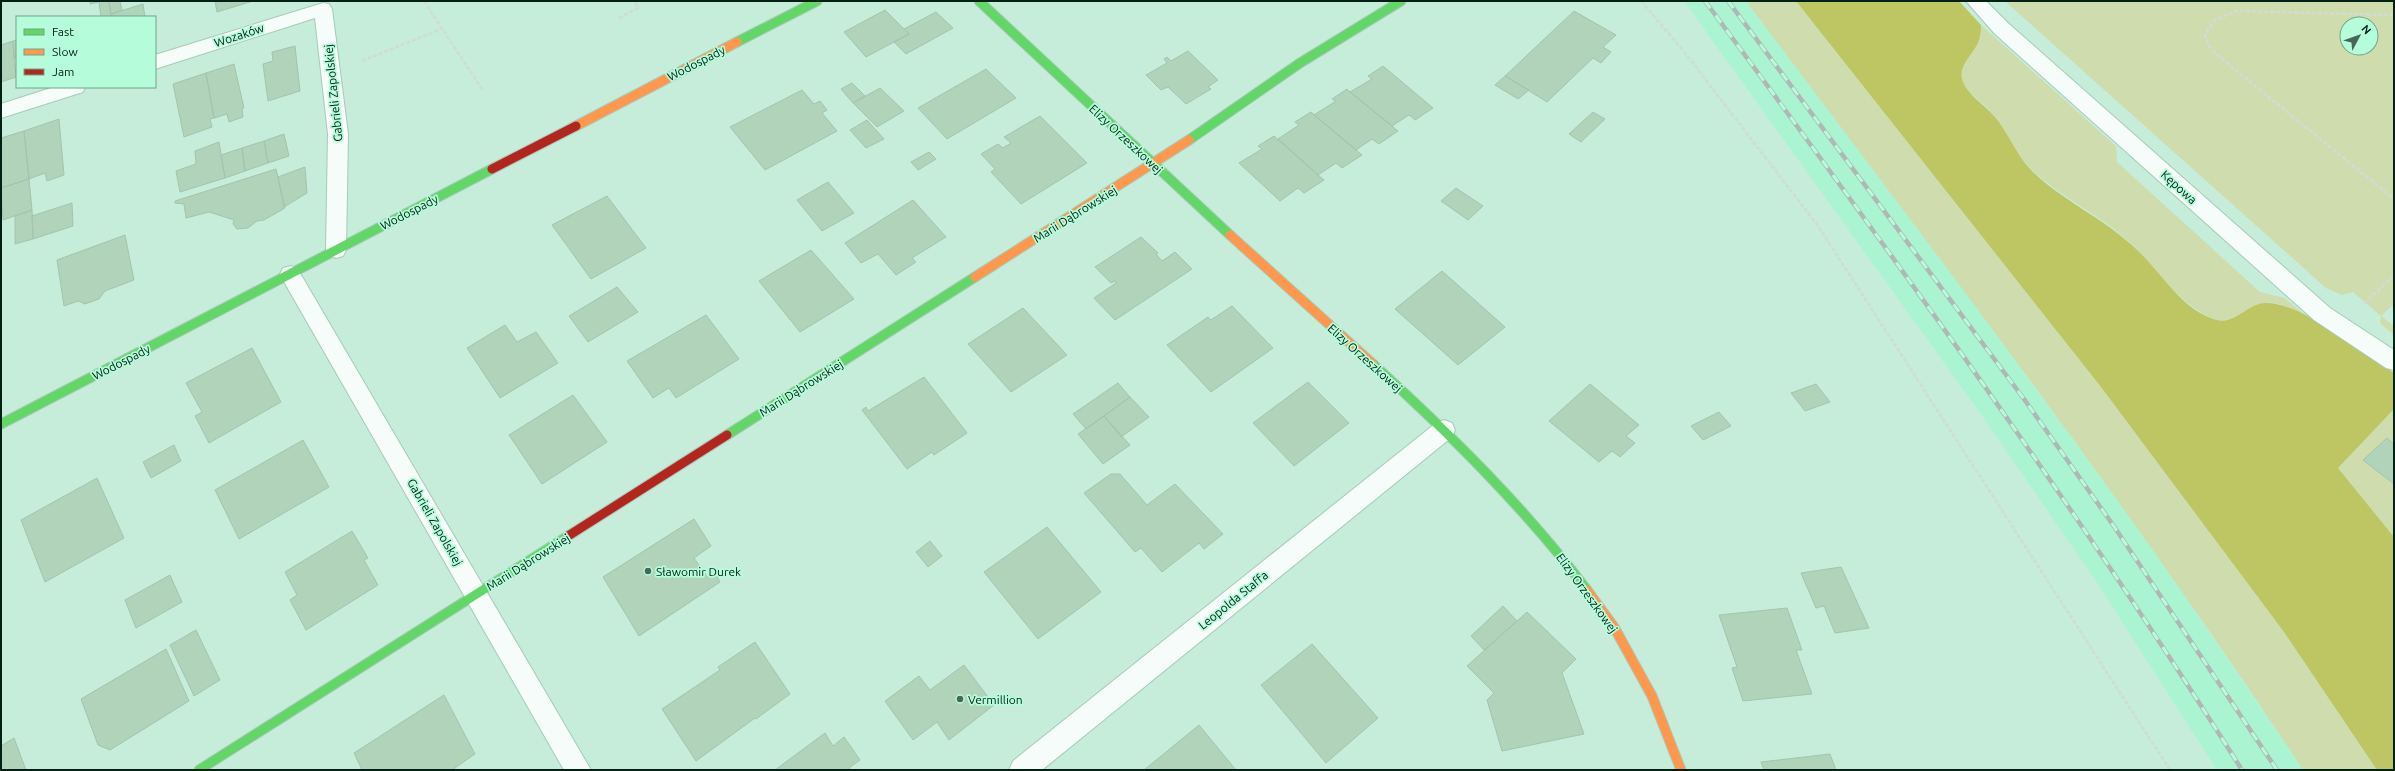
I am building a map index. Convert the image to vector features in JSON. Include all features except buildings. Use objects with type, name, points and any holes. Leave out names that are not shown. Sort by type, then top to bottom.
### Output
[{"type":"street","name":"Wodospady","points":[[1,424],[817,1]]},
{"type":"street","name":"Elizy Orzeszkowej","points":[[979,1],[1153,164],[1444,430],[1502,487],[1552,544],[1602,611],[1643,675],[1672,743],[1681,770]]},
{"type":"street","name":"Marii Dąbrowskiej","points":[[199,770],[477,595],[1153,164],[1300,63],[1401,1]]},
{"type":"street","name":"Kępowa","points":[[1975,1],[2002,29],[2322,314],[2394,361]]},
{"type":"street","name":"Gabrieli Zapolskiej","points":[[323,9],[337,113],[339,150],[335,222],[336,250]]},
{"type":"street","name":"Wozaków","points":[[156,62],[323,9]]},
{"type":"street","points":[[1,111],[73,88]]},
{"type":"street","name":"Gabrieli Zapolskiej","points":[[290,274],[578,770]]},
{"type":"street","name":"Leopolda Staffa","points":[[1022,770],[1444,430]]},
{"type":"path","points":[[424,1],[482,89]]},
{"type":"path","points":[[619,18],[638,8],[635,1]]},
{"type":"path","points":[[1641,1],[1682,49],[1818,226],[2170,770]]},
{"type":"path","points":[[2394,15],[2261,12],[2242,9],[2230,12],[2218,18],[2209,27],[2205,35],[2209,46],[2217,55],[2394,199]]},
{"type":"path","points":[[360,62],[442,29]]},
{"type":"path","points":[[2360,306],[2394,276]]},
{"type":"shaded area","points":[[1684,1],[1746,1],[1951,273],[2152,547],[2303,770],[2217,770],[2096,581],[1981,414]]},
{"type":"shaded area","points":[[1746,1],[1796,1],[2101,387],[2284,632],[2377,770],[2303,770],[2237,671],[2100,477],[1960,286]]},
{"type":"shaded area","points":[[1796,1],[1959,1],[1981,25],[1978,43],[1962,69],[1962,79],[1964,84],[1971,94],[1994,116],[2004,129],[2016,151],[2032,171],[2044,182],[2109,227],[2134,247],[2144,256],[2180,297],[2201,313],[2220,321],[2234,318],[2258,304],[2265,303],[2279,305],[2296,310],[2331,330],[2394,373],[2394,409],[2338,468],[2394,537],[2394,770],[2377,770],[2284,632],[2101,387]]},
{"type":"shaded area","points":[[2005,1],[2394,1],[2394,304],[2381,316],[2353,292],[2342,295],[2326,288]]},
{"type":"shaded area","points":[[1981,25],[2116,146],[2117,162],[2260,292],[2284,298],[2303,313],[2283,305],[2268,302],[2257,305],[2229,319],[2216,320],[2210,318],[2183,299],[2124,237],[2042,179],[2018,154],[1985,105],[1969,91],[1963,83],[1962,72],[1980,32]]},
{"type":"shaded area","points":[[2381,316],[2394,326],[2394,335],[2380,323]]},
{"type":"shaded area","points":[[2394,409],[2394,537],[2338,468]]},
{"type":"railway","points":[[1705,1],[1844,190],[1981,381],[2114,573],[2242,770]]},
{"type":"railway","points":[[1728,1],[2024,399],[2113,525],[2277,770]]},
{"type":"traffic: fast","points":[[737,42],[817,1]]},
{"type":"traffic: fast","points":[[979,1],[1230,235]]},
{"type":"traffic: fast","points":[[1189,140],[1300,63],[1401,1]]},
{"type":"traffic: fast","points":[[1,424],[492,169]]},
{"type":"traffic: fast","points":[[727,435],[975,277]]},
{"type":"traffic: fast","points":[[1373,364],[1486,471],[1539,529],[1587,590]]},
{"type":"traffic: fast","points":[[199,770],[568,536]]},
{"type":"traffic: slow","points":[[576,126],[737,42]]},
{"type":"traffic: slow","points":[[975,277],[1189,140]]},
{"type":"traffic: slow","points":[[1230,235],[1373,364]]},
{"type":"traffic: slow","points":[[1587,590],[1614,627],[1652,696],[1681,770]]},
{"type":"traffic: jam","points":[[492,169],[576,126]]},
{"type":"traffic: jam","points":[[568,536],[727,435]]},
{"type":"place","name":"Sławomir Durek","points":[[648,571]]},
{"type":"place","name":"Vermillion","points":[[960,699]]}]
